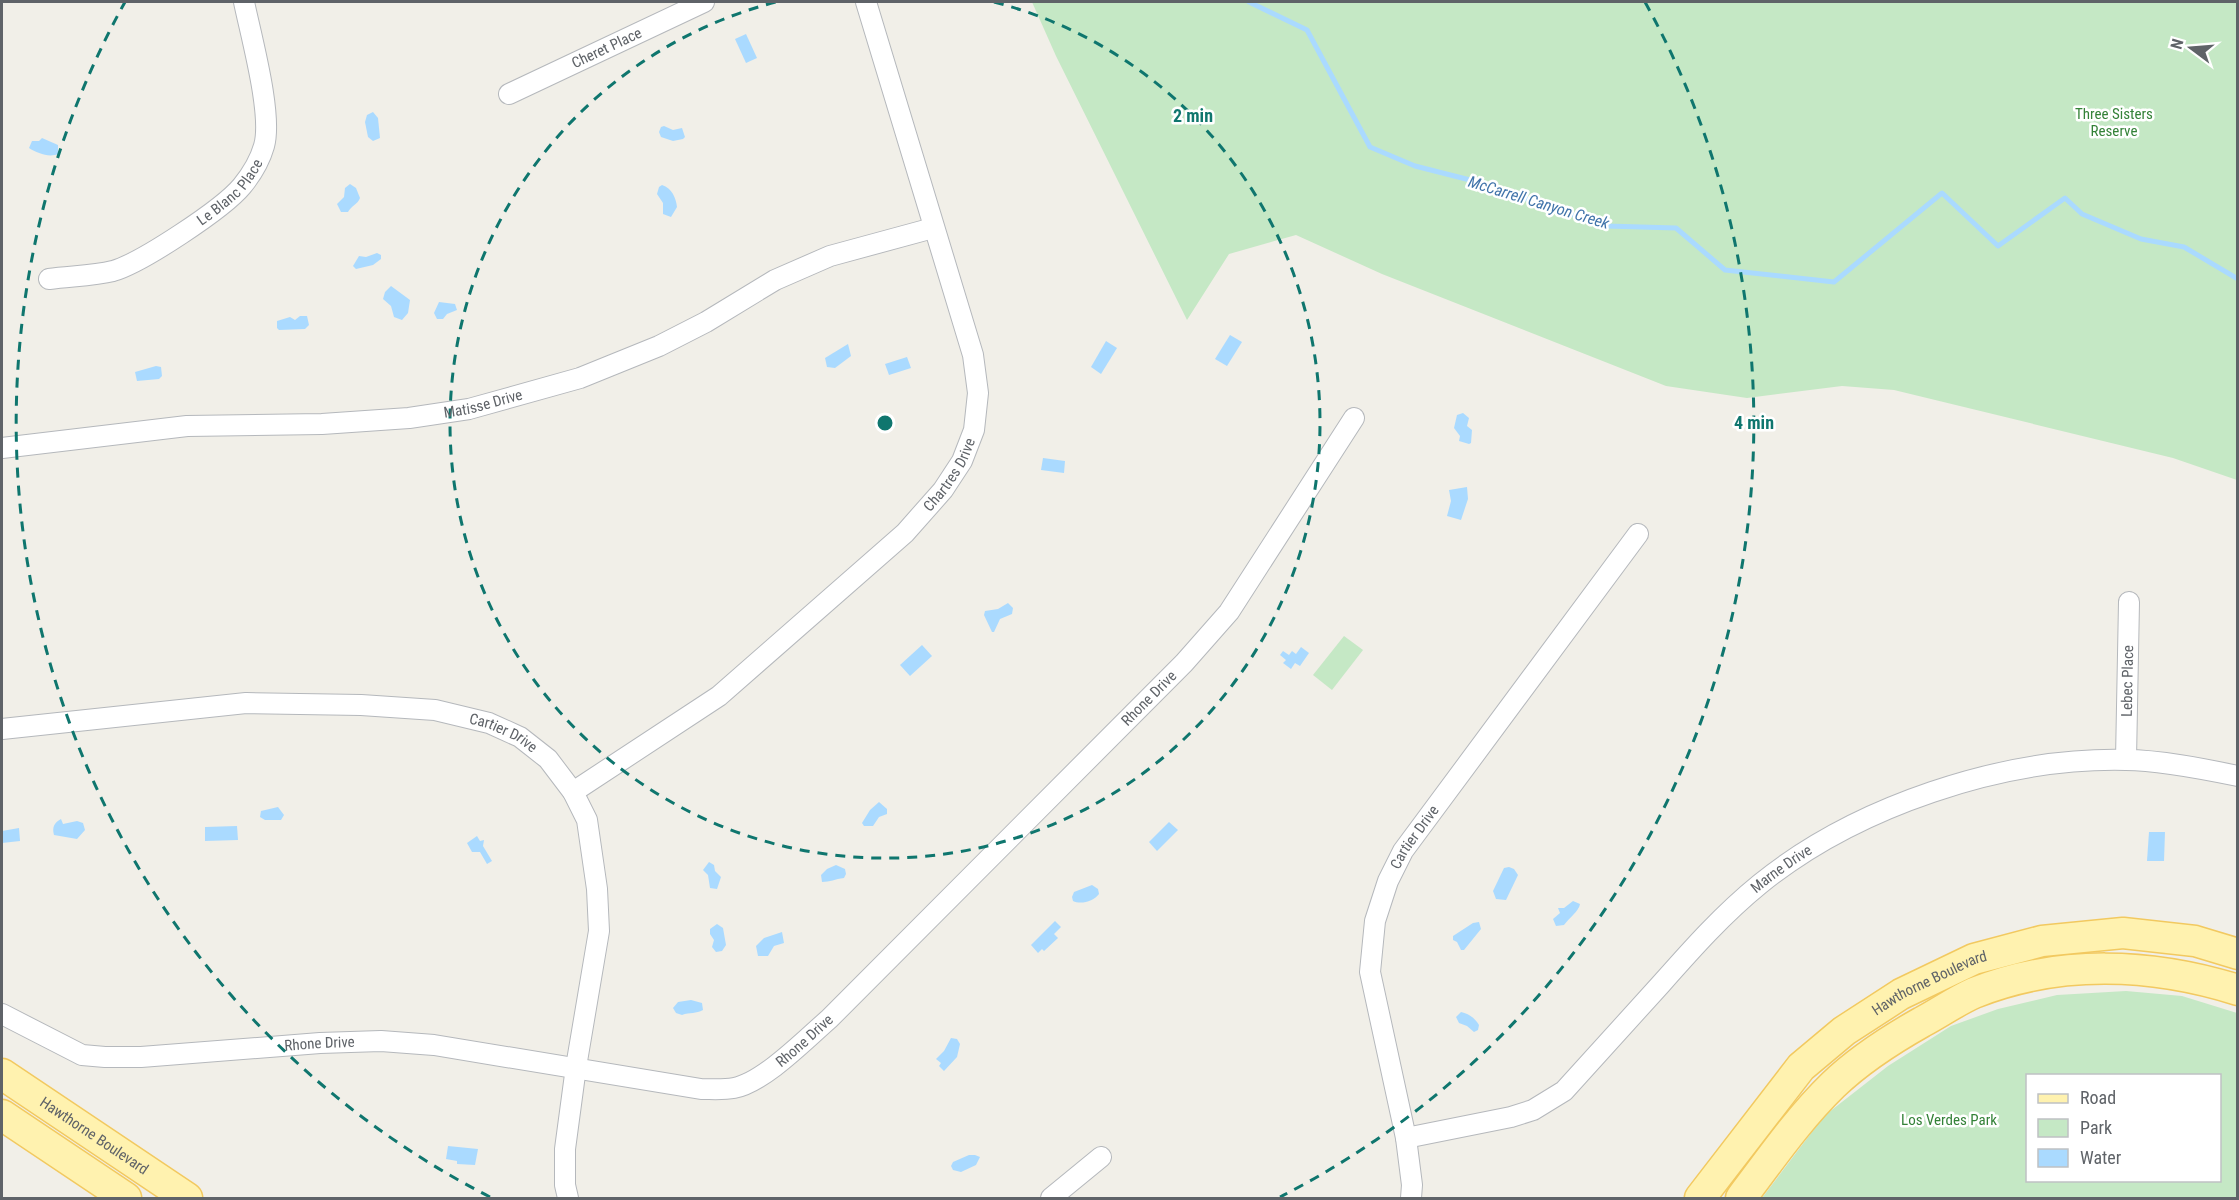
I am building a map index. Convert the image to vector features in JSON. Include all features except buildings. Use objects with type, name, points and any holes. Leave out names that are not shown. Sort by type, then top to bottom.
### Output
[{"type":"main road","name":"Hawthorne Boulevard","points":[[1700,1198],[1801,1067],[1844,1031],[1901,994],[1974,959],[2042,941],[2122,933],[2195,941],[2238,954]]},
{"type":"main road","points":[[1907,1030],[1904,1018],[1909,1005],[1989,967],[2002,951]]},
{"type":"main road","name":"Hawthorne Boulevard","points":[[1741,1198],[1787,1137],[1832,1085],[1872,1051],[1973,994],[2033,976],[2092,967],[2156,971],[2204,979],[2238,990]]},
{"type":"main road","name":"Hawthorne Boulevard","points":[[2,1074],[187,1198]]},
{"type":"main road","points":[[2,1115],[126,1198]]},
{"type":"street","name":"Le Blanc Place","points":[[49,279],[113,270],[147,255],[227,201],[243,186],[265,145],[266,116],[244,2]]},
{"type":"street","name":"Cheret Place","points":[[509,94],[704,2]]},
{"type":"street","name":"Chartres Drive","points":[[573,792],[719,696],[905,533],[943,490],[962,461],[974,430],[978,393],[973,355],[866,2]]},
{"type":"street","name":"Matisse Drive","points":[[2,448],[187,426],[322,424],[409,418],[469,409],[580,378],[659,346],[706,322],[775,280],[830,256],[933,228]]},
{"type":"street","name":"Rhone Drive","points":[[2,1014],[82,1055],[141,1057],[320,1043],[381,1041],[427,1044],[701,1089],[736,1088],[782,1061],[829,1019],[1175,671],[1229,612],[1354,418]]},
{"type":"street","name":"Cartier Drive","points":[[1411,1198],[1412,1185],[1406,1138],[1371,972],[1375,921],[1388,881],[1403,851],[1638,534]]},
{"type":"street","name":"Lebec Place","points":[[2126,759],[2129,602]]},
{"type":"street","name":"Cartier Drive","points":[[2,729],[246,703],[361,705],[435,710],[489,723],[520,737],[548,759],[573,792],[587,820],[597,889],[599,931],[565,1149],[568,1198]]},
{"type":"street","name":"Marne Drive","points":[[1406,1138],[1511,1117],[1533,1110],[1564,1092],[1709,930],[1759,885],[1806,850],[1870,817],[1930,792],[1971,780],[2056,764],[2126,759],[2238,776]]},
{"type":"street","points":[[1051,1198],[1101,1156]]},
{"type":"green space","name":"Three Sisters Reserve","points":[[1032,2],[2237,2],[2237,480],[2173,458],[1894,390],[1842,386],[1747,398],[1666,386],[1382,274],[1296,235],[1229,254],[1187,320],[1056,56]]},
{"type":"green space","points":[[1344,636],[1363,650],[1332,690],[1313,675]]},
{"type":"green space","name":"Los Verdes Park","points":[[2126,991],[2182,996],[2237,1013],[2237,1198],[1762,1198],[1824,1116],[1888,1066],[1951,1026],[1998,1009],[2057,995]]},
{"type":"water","points":[[746,34],[757,58],[746,63],[735,39]]},
{"type":"water","points":[[373,112],[378,118],[380,138],[373,141],[368,137],[365,122],[367,115]]},
{"type":"water","points":[[664,126],[673,130],[682,128],[685,137],[673,141],[661,137],[659,132]]},
{"type":"water","points":[[42,138],[58,145],[58,154],[47,155],[29,148],[32,141],[39,141]]},
{"type":"water","points":[[350,184],[356,188],[360,198],[348,212],[341,212],[337,204],[344,197],[345,188]]},
{"type":"water","points":[[662,185],[671,191],[676,200],[677,207],[671,217],[663,214],[663,203],[657,194]]},
{"type":"water","points":[[377,253],[381,255],[381,259],[373,265],[356,269],[353,266],[359,256],[366,257]]},
{"type":"water","points":[[391,286],[410,300],[408,313],[402,320],[394,317],[391,306],[383,299],[385,292]]},
{"type":"water","points":[[439,302],[455,304],[457,310],[447,314],[443,319],[437,319],[434,313]]},
{"type":"water","points":[[300,316],[307,316],[309,325],[305,329],[279,330],[277,328],[277,321],[290,317],[295,320]]},
{"type":"water","points":[[1230,335],[1242,342],[1227,366],[1215,359]]},
{"type":"water","points":[[1106,341],[1117,348],[1101,374],[1091,367]]},
{"type":"water","points":[[848,344],[851,356],[835,368],[827,367],[825,358]]},
{"type":"water","points":[[907,357],[911,368],[889,375],[885,364]]},
{"type":"water","points":[[156,366],[161,367],[162,376],[159,379],[137,381],[135,372]]},
{"type":"water","points":[[1463,413],[1469,418],[1467,426],[1472,430],[1469,444],[1459,441],[1460,436],[1454,428],[1457,415]]},
{"type":"water","points":[[1043,458],[1065,461],[1064,473],[1041,470]]},
{"type":"water","points":[[1467,487],[1468,499],[1461,520],[1447,516],[1451,501],[1449,490]]},
{"type":"water","points":[[1008,603],[1013,608],[1012,614],[1000,619],[992,632],[984,615],[985,611],[998,609]]},
{"type":"water","points":[[922,645],[932,656],[910,676],[900,665]]},
{"type":"water","points":[[1301,647],[1309,653],[1300,666],[1295,663],[1291,669],[1283,663],[1286,660],[1280,655],[1283,651],[1289,655],[1292,651],[1296,654]]},
{"type":"water","points":[[879,802],[887,809],[887,814],[879,817],[873,826],[864,826],[862,823],[870,810]]},
{"type":"water","points":[[278,807],[284,815],[281,820],[265,820],[260,817],[261,811]]},
{"type":"water","points":[[61,819],[63,824],[77,821],[83,823],[85,830],[77,839],[54,835],[54,825]]},
{"type":"water","points":[[1169,822],[1178,830],[1157,851],[1149,842]]},
{"type":"water","points":[[237,826],[238,840],[205,841],[205,827]]},
{"type":"water","points":[[19,828],[20,841],[2,843],[2,831]]},
{"type":"water","points":[[2149,832],[2165,832],[2164,861],[2147,861]]},
{"type":"water","points":[[477,836],[480,841],[484,840],[483,846],[492,861],[487,864],[480,852],[472,852],[467,843]]},
{"type":"water","points":[[709,862],[714,865],[715,871],[721,877],[717,889],[710,888],[708,875],[703,870]]},
{"type":"water","points":[[836,865],[845,869],[844,878],[822,882],[821,875]]},
{"type":"water","points":[[1504,868],[1514,869],[1518,875],[1506,900],[1496,899],[1493,891]]},
{"type":"water","points":[[1092,885],[1098,889],[1097,896],[1083,902],[1073,901],[1074,892]]},
{"type":"water","points":[[1573,901],[1580,904],[1578,909],[1564,925],[1556,926],[1553,919],[1560,913],[1558,908],[1564,908]]},
{"type":"water","points":[[1055,921],[1061,927],[1054,934],[1058,938],[1044,951],[1042,949],[1038,953],[1031,945]]},
{"type":"water","points":[[1479,922],[1481,929],[1464,950],[1461,950],[1457,942],[1453,940],[1453,936],[1473,923]]},
{"type":"water","points":[[717,924],[723,928],[726,945],[722,951],[716,952],[712,947],[714,940],[710,929]]},
{"type":"water","points":[[782,932],[784,943],[774,946],[768,956],[758,956],[756,946],[764,938]]},
{"type":"water","points":[[691,1000],[702,1003],[703,1010],[682,1015],[676,1013],[673,1008],[678,1002]]},
{"type":"water","points":[[1461,1012],[1476,1020],[1479,1025],[1478,1030],[1474,1032],[1459,1023],[1456,1017]]},
{"type":"water","points":[[951,1038],[957,1039],[960,1044],[957,1057],[944,1071],[939,1066],[941,1063],[936,1059],[944,1051]]},
{"type":"water","points":[[448,1146],[478,1149],[475,1165],[457,1164],[457,1161],[446,1159]]},
{"type":"water","points":[[969,1155],[980,1157],[976,1165],[961,1172],[953,1170],[951,1166],[953,1162]]},
{"type":"waterway","name":"McCarrell Canyon Creek","points":[[1249,2],[1307,30],[1370,147],[1415,166],[1474,181],[1606,226],[1676,228],[1725,270],[1834,282],[1942,193],[1998,246],[2065,198],[2082,214],[2141,239],[2184,247],[2238,279]]}]
